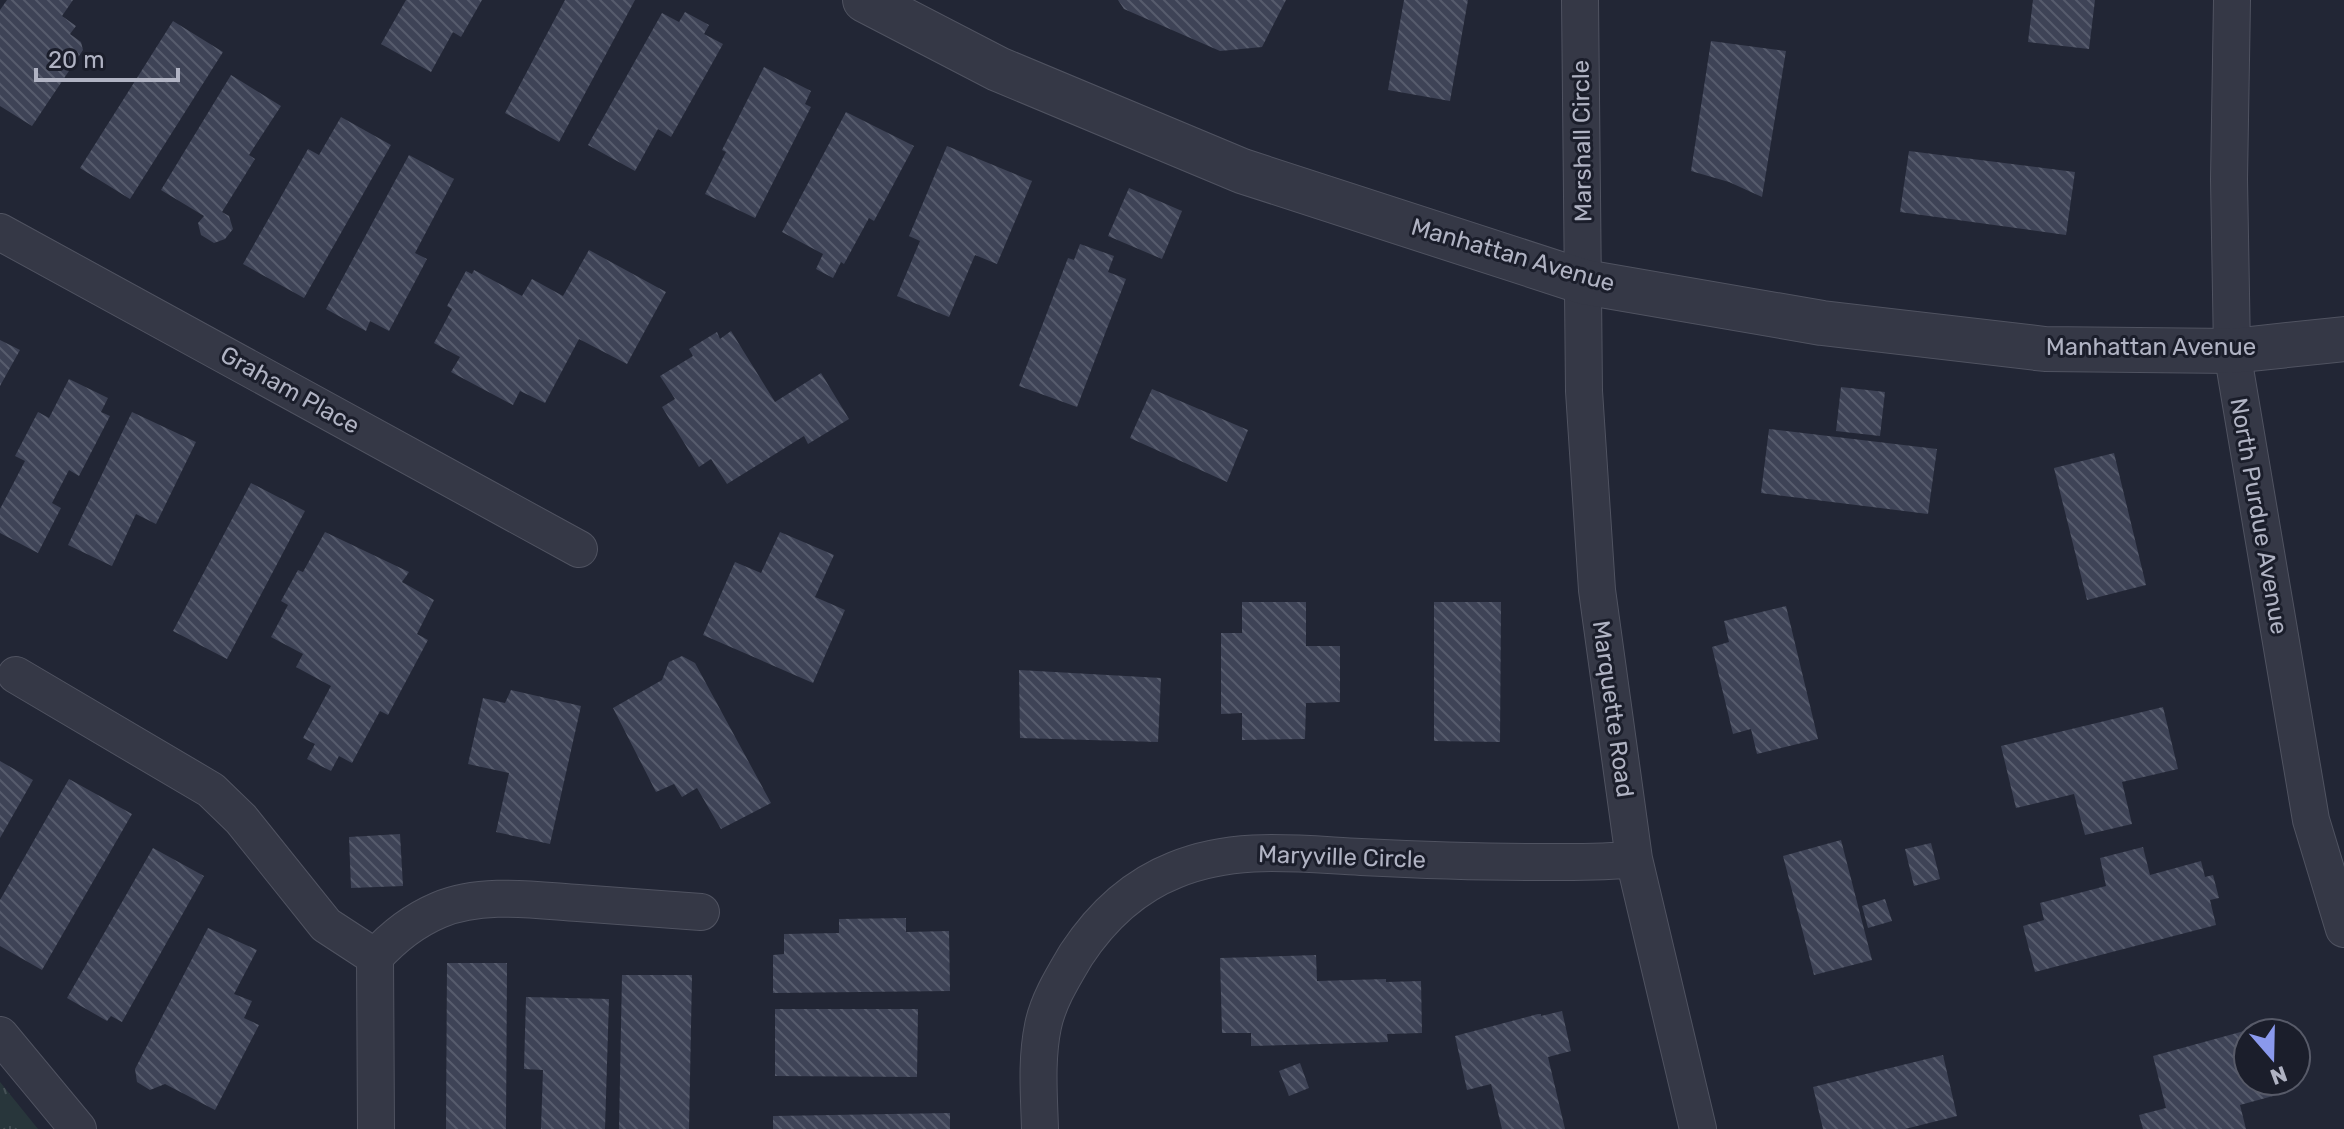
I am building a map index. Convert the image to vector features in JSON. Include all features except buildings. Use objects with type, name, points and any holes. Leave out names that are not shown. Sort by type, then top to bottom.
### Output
[{"type":"street","name":"Manhattan Avenue","points":[[865,0],[998,69],[1242,171],[1584,282],[1822,323],[2045,349],[2232,351],[2344,339]]},
{"type":"street","name":"Marshall Circle","points":[[1580,0],[1584,282]]},
{"type":"street","name":"North Purdue Avenue","points":[[2232,0],[2229,179],[2232,351],[2311,820],[2344,929]]},
{"type":"street","name":"Graham Place","points":[[0,232],[579,549]]},
{"type":"street","name":"Marquette Road","points":[[1584,282],[1584,391],[1597,590],[1634,859],[1698,1129]]},
{"type":"street","points":[[16,675],[211,790],[241,819],[326,925],[375,957]]},
{"type":"street","name":"Maryville Circle","points":[[1040,1129],[1038,1066],[1043,1024],[1056,989],[1090,934],[1119,903],[1176,869],[1214,858],[1261,852],[1471,862],[1605,863],[1634,859]]},
{"type":"street","points":[[376,1129],[375,957],[391,940],[417,921],[441,909],[470,902],[517,899],[701,912]]},
{"type":"street","points":[[0,1035],[78,1129]]},
{"type":"green space","points":[[0,1082],[38,1129],[0,1129]]}]
